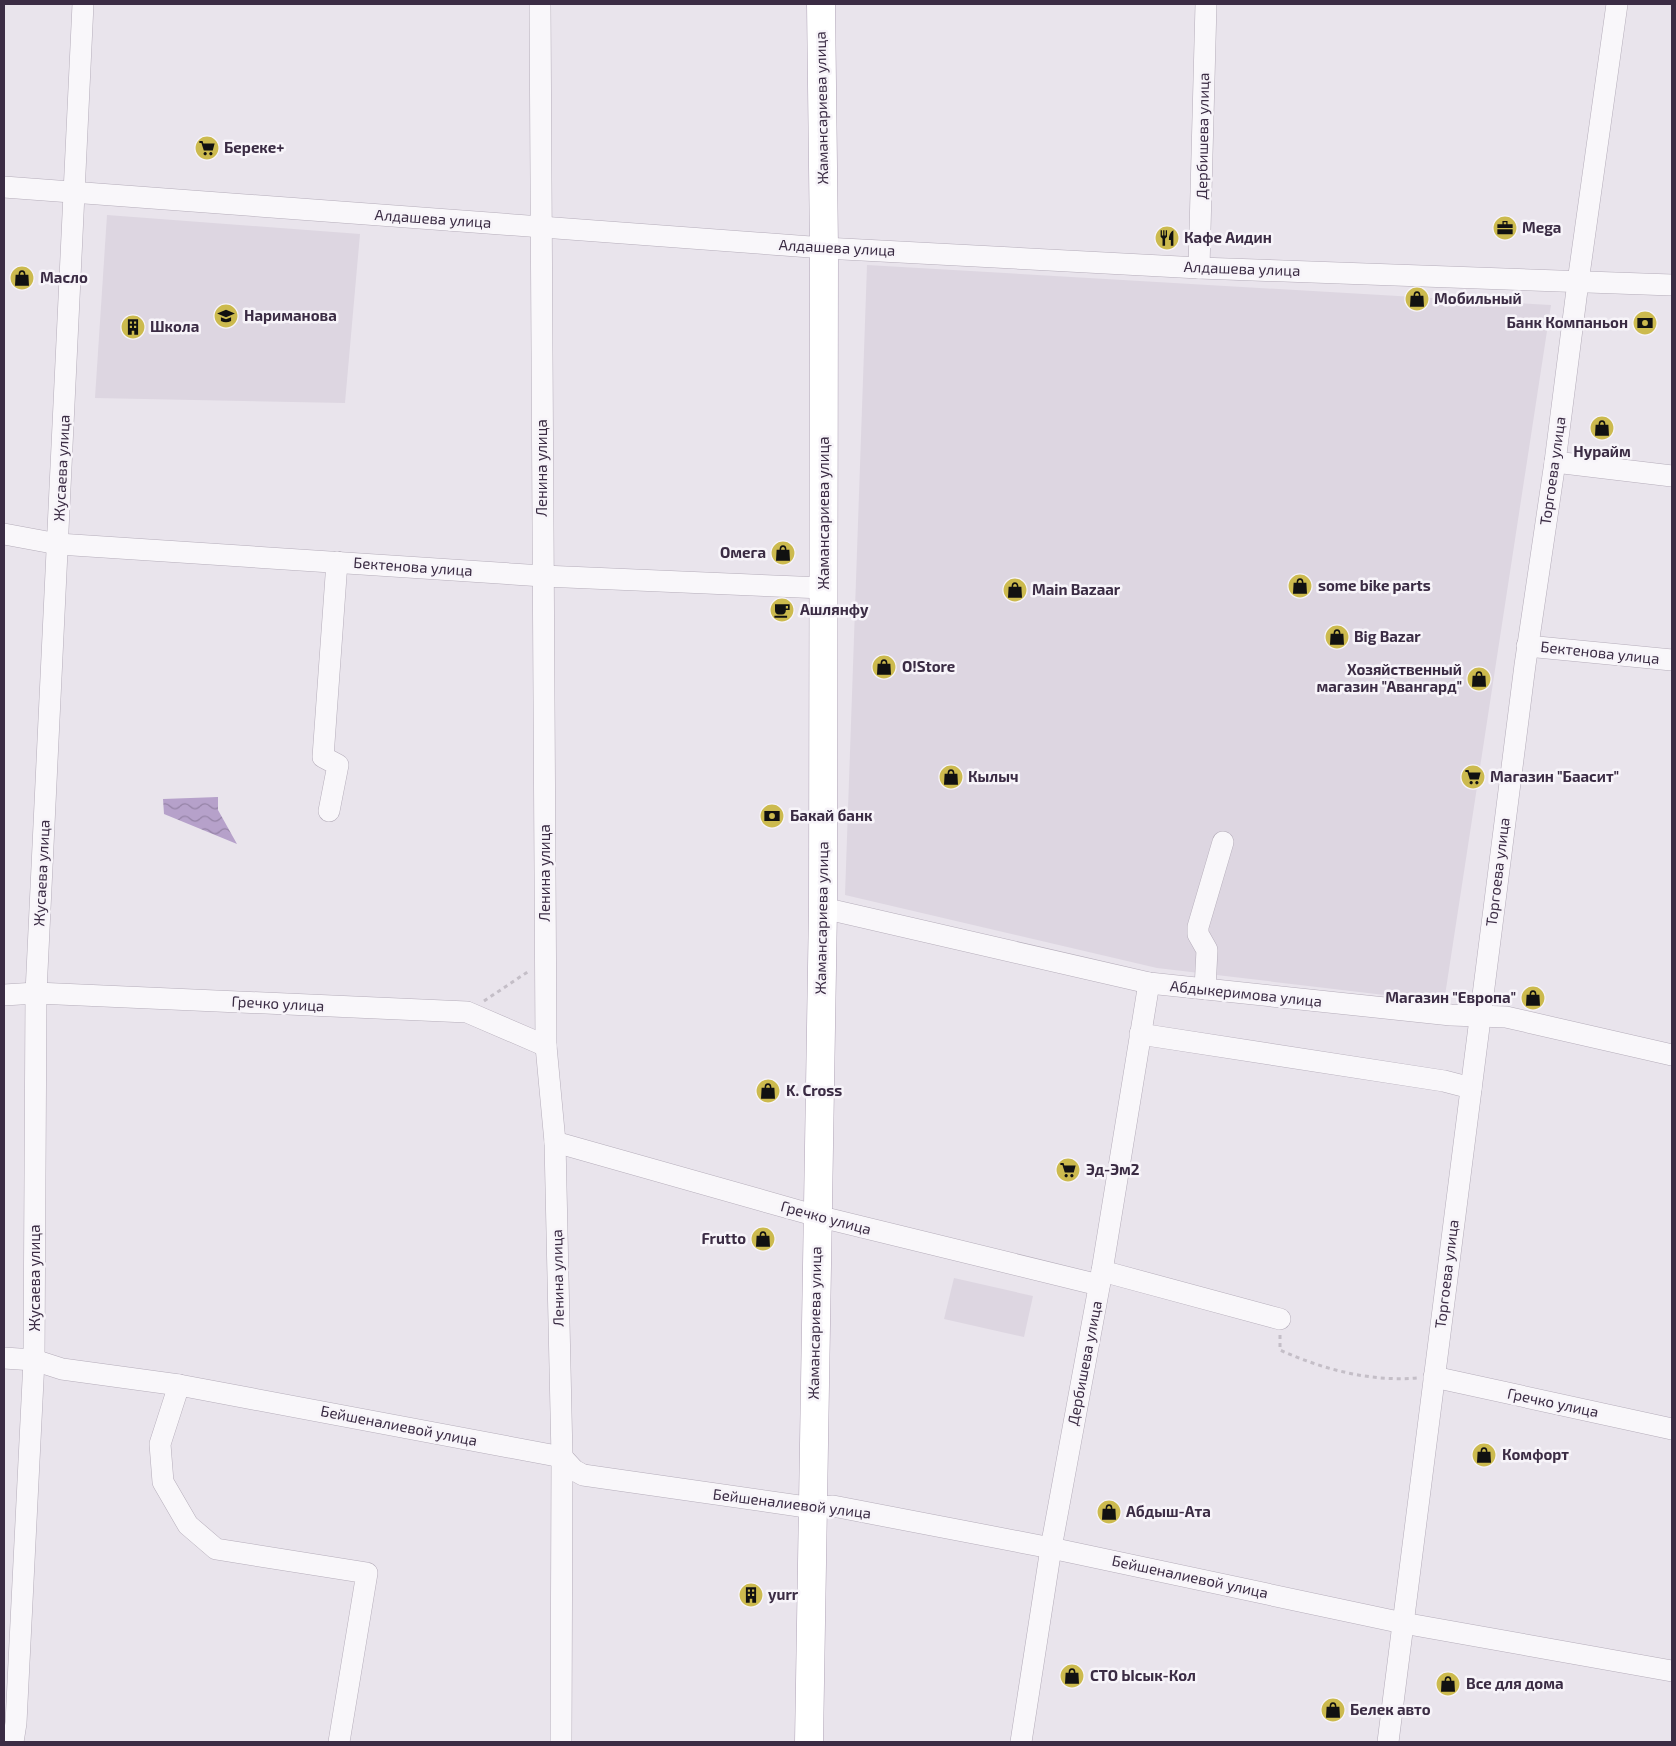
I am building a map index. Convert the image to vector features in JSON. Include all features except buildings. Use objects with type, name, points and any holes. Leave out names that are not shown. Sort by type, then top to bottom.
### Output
[{"type":"main road","name":"Жамансариева улица","points":[[808,1742],[824,908],[824,248],[821,4]]},
{"type":"street","name":"Жусаева улица","points":[[14,1742],[34,1360],[36,993],[83,4]]},
{"type":"street","name":"Ленина улица","points":[[540,4],[546,1046],[555,1142],[562,1457],[561,1742]]},
{"type":"street","name":"Дербишева улица","points":[[1199,268],[1206,4]]},
{"type":"street","name":"Торгоева улица","points":[[1388,1742],[1527,646],[1555,462],[1617,4]]},
{"type":"street","name":"Алдашева улица","points":[[4,187],[824,248],[1199,268],[1672,286]]},
{"type":"street","points":[[1555,462],[1672,476]]},
{"type":"street","name":"Бектенова улица","points":[[4,534],[58,544],[543,576],[824,588]]},
{"type":"street","points":[[329,811],[338,764],[323,757],[337,562]]},
{"type":"street","name":"Бектенова улица","points":[[1527,646],[1672,660]]},
{"type":"street","points":[[1205,989],[1207,950],[1198,934],[1198,927],[1223,842]]},
{"type":"street","name":"Абдыкеримова улица","points":[[824,908],[1148,983],[1451,1016],[1506,1017],[1672,1055]]},
{"type":"street","name":"Дербишева улица","points":[[1021,1742],[1051,1548],[1101,1278],[1148,983]]},
{"type":"street","name":"Гречко улица","points":[[4,995],[36,993],[467,1012],[546,1046]]},
{"type":"street","points":[[1140,1034],[1434,1080],[1471,1088]]},
{"type":"street","name":"Гречко улица","points":[[555,1142],[817,1216],[1280,1319]]},
{"type":"street","name":"Бейшеналиевой улица","points":[[4,1358],[34,1360],[62,1369],[179,1385],[562,1457],[574,1470],[584,1475],[813,1508],[833,1506],[1051,1548],[1403,1623],[1672,1671]]},
{"type":"street","name":"Гречко улица","points":[[1434,1376],[1672,1429]]},
{"type":"street","points":[[179,1385],[160,1444],[163,1482],[188,1525],[216,1549],[367,1573],[339,1742]]},
{"type":"path","points":[[467,1012],[546,959]]},
{"type":"path","points":[[1280,1319],[1280,1350],[1306,1362],[1365,1377],[1410,1379],[1434,1376]]},
{"type":"shaded area","name":"Нариманова","points":[[107,215],[360,234],[345,403],[95,398]]},
{"type":"shaded area","points":[[867,265],[1551,305],[1444,1002],[1157,968],[845,895]]},
{"type":"shaded area","points":[[954,1278],[1033,1296],[1024,1337],[944,1319]]},
{"type":"water","points":[[218,797],[218,810],[237,844],[164,814],[163,799]]},
{"type":"place","name":"Береке+","points":[[207,148]]},
{"type":"place","name":"Mega","points":[[1505,228]]},
{"type":"place","name":"Кафе Аидин","points":[[1167,238]]},
{"type":"place","name":"Масло","points":[[22,278]]},
{"type":"place","name":"Мобильный","points":[[1417,299]]},
{"type":"place","name":"Нариманова","points":[[226,316]]},
{"type":"place","name":"Банк Компаньон","points":[[1645,323]]},
{"type":"place","name":"Школа","points":[[133,327]]},
{"type":"place","name":"Нурайм","points":[[1602,428]]},
{"type":"place","name":"Омега","points":[[783,553]]},
{"type":"place","name":"some bike parts","points":[[1300,586]]},
{"type":"place","name":"Main Bazaar","points":[[1015,590]]},
{"type":"place","name":"Ашлянфу","points":[[782,610]]},
{"type":"place","name":"Big Bazar","points":[[1337,637]]},
{"type":"place","name":"O!Store","points":[[884,667]]},
{"type":"place","name":"Хозяйственный магазин \"Авангард\"","points":[[1479,679]]},
{"type":"place","name":"Кылыч","points":[[951,777]]},
{"type":"place","name":"Магазин \"Баасит\"","points":[[1473,777]]},
{"type":"place","name":"Бакай банк","points":[[772,816]]},
{"type":"place","name":"Магазин \"Европа\"","points":[[1533,998]]},
{"type":"place","name":"K. Cross","points":[[768,1091]]},
{"type":"place","name":"Эд-Эм2","points":[[1068,1170]]},
{"type":"place","name":"Frutto","points":[[763,1239]]},
{"type":"place","name":"Комфорт","points":[[1484,1455]]},
{"type":"place","name":"Абдыш-Ата","points":[[1109,1512]]},
{"type":"place","name":"yurr","points":[[751,1595]]},
{"type":"place","name":"СТО Ысык-Кол","points":[[1072,1676]]},
{"type":"place","name":"Все для дома","points":[[1448,1684]]},
{"type":"place","name":"Белек авто","points":[[1333,1710]]}]
